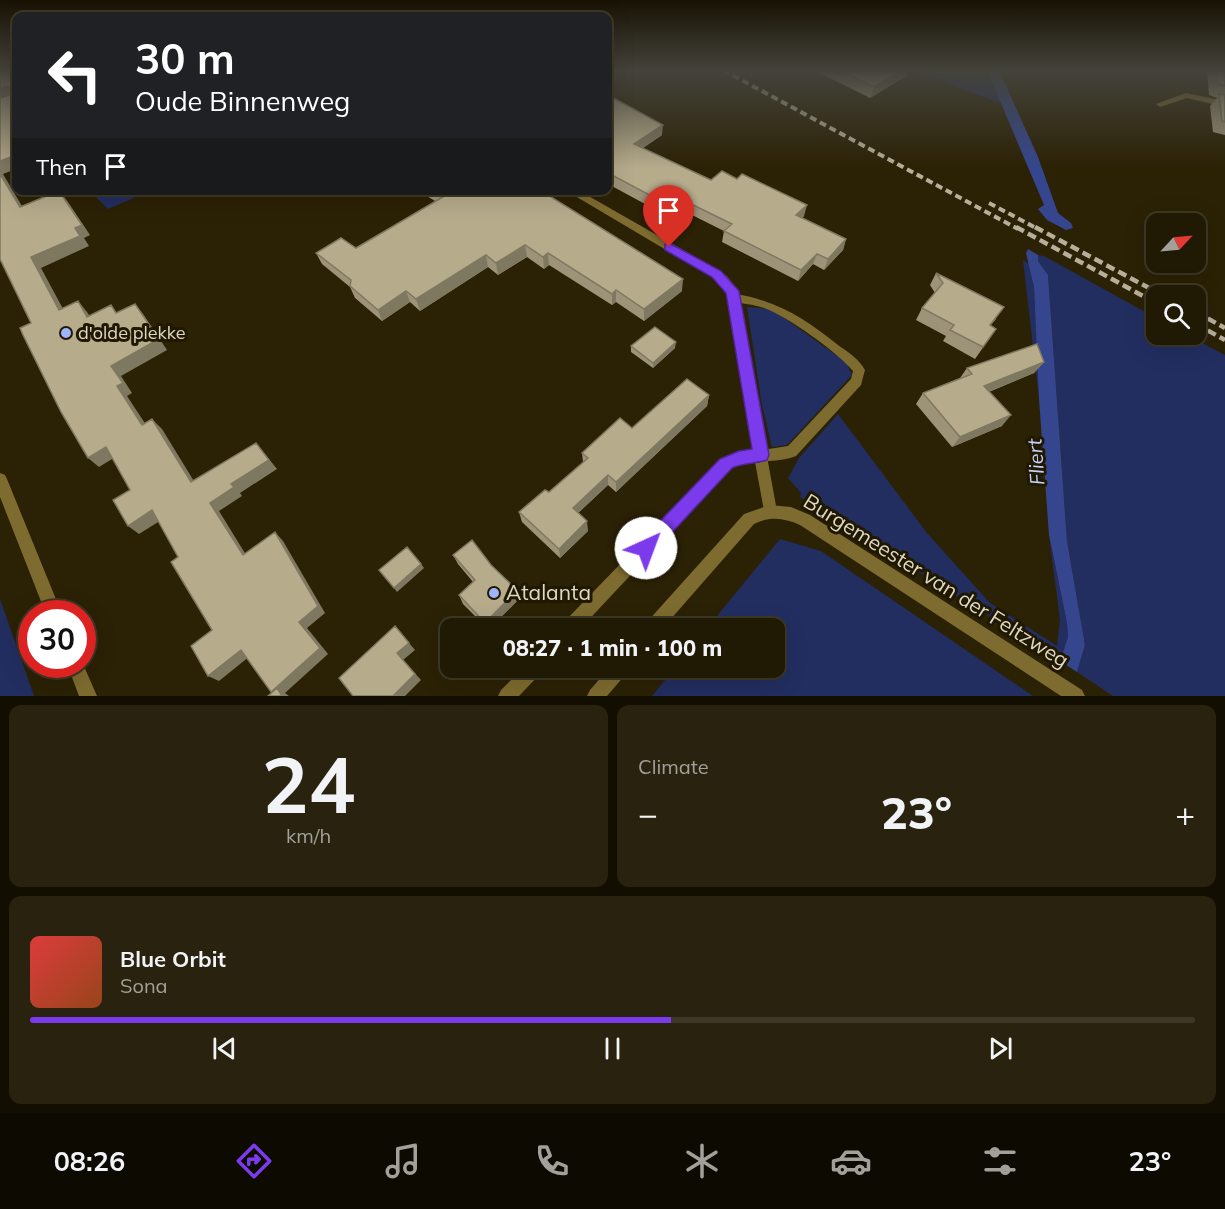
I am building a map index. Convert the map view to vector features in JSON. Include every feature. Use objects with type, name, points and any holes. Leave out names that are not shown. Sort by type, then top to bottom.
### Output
[{"type":"street","points":[[1160,104],[1164,102]]},
{"type":"street","points":[[579,195],[716,274],[728,285],[735,298],[751,405],[771,511],[748,519],[662,618]]},
{"type":"street","points":[[580,618],[726,464],[739,458],[791,452],[857,381],[859,370],[854,364],[782,310],[762,301],[735,298]]},
{"type":"street","points":[[0,479],[48,600]]},
{"type":"street","name":"Burgemeester van der Feltzweg","points":[[771,511],[783,511],[805,520],[1076,696]]},
{"type":"street","points":[[81,678],[88,696]]},
{"type":"street","points":[[507,696],[524,678]]},
{"type":"street","points":[[596,696],[611,678]]},
{"type":"shaded area","points":[[1001,102],[1014,102],[1038,157],[1058,213],[1071,223],[1073,228],[1066,230],[1047,220],[1038,209],[1044,205]]},
{"type":"shaded area","points":[[94,195],[141,195],[108,209]]},
{"type":"shaded area","points":[[1028,249],[1038,255],[1038,261],[1048,275],[1067,541],[1085,645],[1077,672],[1060,661],[1068,637],[1067,623],[1049,535],[1034,287],[1026,253]]},
{"type":"shaded area","points":[[1038,255],[1044,256],[1146,312],[1146,345],[1206,345],[1225,355],[1225,696],[1113,696],[1077,672],[1085,645],[1067,541],[1048,275],[1038,261]]},
{"type":"shaded area","points":[[1023,260],[1031,265],[1034,287],[1039,399]]},
{"type":"shaded area","points":[[747,307],[772,309],[840,358],[848,366],[852,375],[787,445],[772,447],[762,405]]},
{"type":"shaded area","points":[[838,414],[927,533],[990,603],[1057,646],[1060,620],[1049,535],[1067,623],[1068,637],[1060,661],[800,497],[801,493],[788,478],[799,458]]},
{"type":"shaded area","points":[[780,539],[821,551],[1033,696],[652,696],[667,678],[785,678],[785,618],[715,618]]},
{"type":"shaded area","points":[[0,599],[18,650],[18,678],[28,678],[34,696],[0,696]]},
{"type":"building","points":[[0,102],[12,102],[12,156],[0,161]]},
{"type":"building","points":[[612,102],[622,102],[663,125],[634,144],[711,180],[722,171],[737,179],[742,174],[807,205],[796,215],[846,239],[828,259],[817,254],[801,270],[724,231],[732,224],[689,203],[682,209],[675,205],[672,207],[612,175]]},
{"type":"building","points":[[1220,102],[1225,102],[1225,122],[1222,121]]},
{"type":"building","points":[[0,174],[20,207],[49,195],[62,195],[82,225],[75,228],[80,236],[31,257],[59,310],[78,301],[87,317],[111,305],[116,313],[135,304],[159,339],[111,366],[123,383],[117,386],[142,425],[152,419],[191,482],[256,443],[269,460],[231,484],[234,487],[210,503],[243,555],[275,532],[318,606],[299,622],[320,648],[271,692],[241,650],[208,676],[191,646],[212,630],[171,562],[178,557],[152,510],[128,526],[113,500],[130,490],[106,447],[88,458],[61,412],[20,328],[31,323],[0,259]]},
{"type":"building","points":[[440,195],[548,195],[683,279],[644,309],[616,290],[612,294],[548,253],[543,257],[525,245],[496,263],[486,255],[416,299],[406,291],[378,310],[350,286],[351,280],[316,253],[341,238],[356,248],[443,197]]},
{"type":"building","points":[[936,273],[1004,307],[990,325],[996,329],[983,347],[950,330],[954,325],[922,308],[943,283]]},
{"type":"building","points":[[655,327],[676,342],[653,363],[631,346]]},
{"type":"building","points":[[1037,344],[1044,362],[984,386],[1011,415],[960,437],[923,393],[972,374],[967,368]]},
{"type":"building","points":[[687,379],[709,395],[616,482],[608,475],[573,508],[587,521],[559,549],[519,512],[545,490],[549,492],[588,458],[582,453],[620,418],[632,428]]},
{"type":"building","name":"Atalanta","points":[[472,540],[491,565],[517,590],[490,618],[480,618],[459,595],[475,580],[453,555]]},
{"type":"building","points":[[407,547],[421,564],[394,588],[379,570]]},
{"type":"building","points":[[395,626],[409,643],[397,653],[415,674],[393,696],[353,696],[339,678]]},
{"type":"building","points":[[277,688],[282,696],[268,696]]},
{"type":"railway","points":[[783,102],[1018,229]]},
{"type":"railway","points":[[989,203],[1038,229]]},
{"type":"railway","points":[[1016,227],[1146,298]]},
{"type":"railway","points":[[1035,227],[1146,286]]},
{"type":"railway","points":[[1206,318],[1225,328]]},
{"type":"railway","points":[[1206,330],[1225,340]]},
{"type":"place","name":"d'olde plekke","points":[[66,333]]},
{"type":"place","name":"Atalanta","points":[[494,593]]},
{"type":"route","points":[[646,548],[726,464],[739,458],[761,455],[732,291],[716,274],[669,247]]},
{"type":"water label","name":"Fliert","points":[[1036,462]]}]
